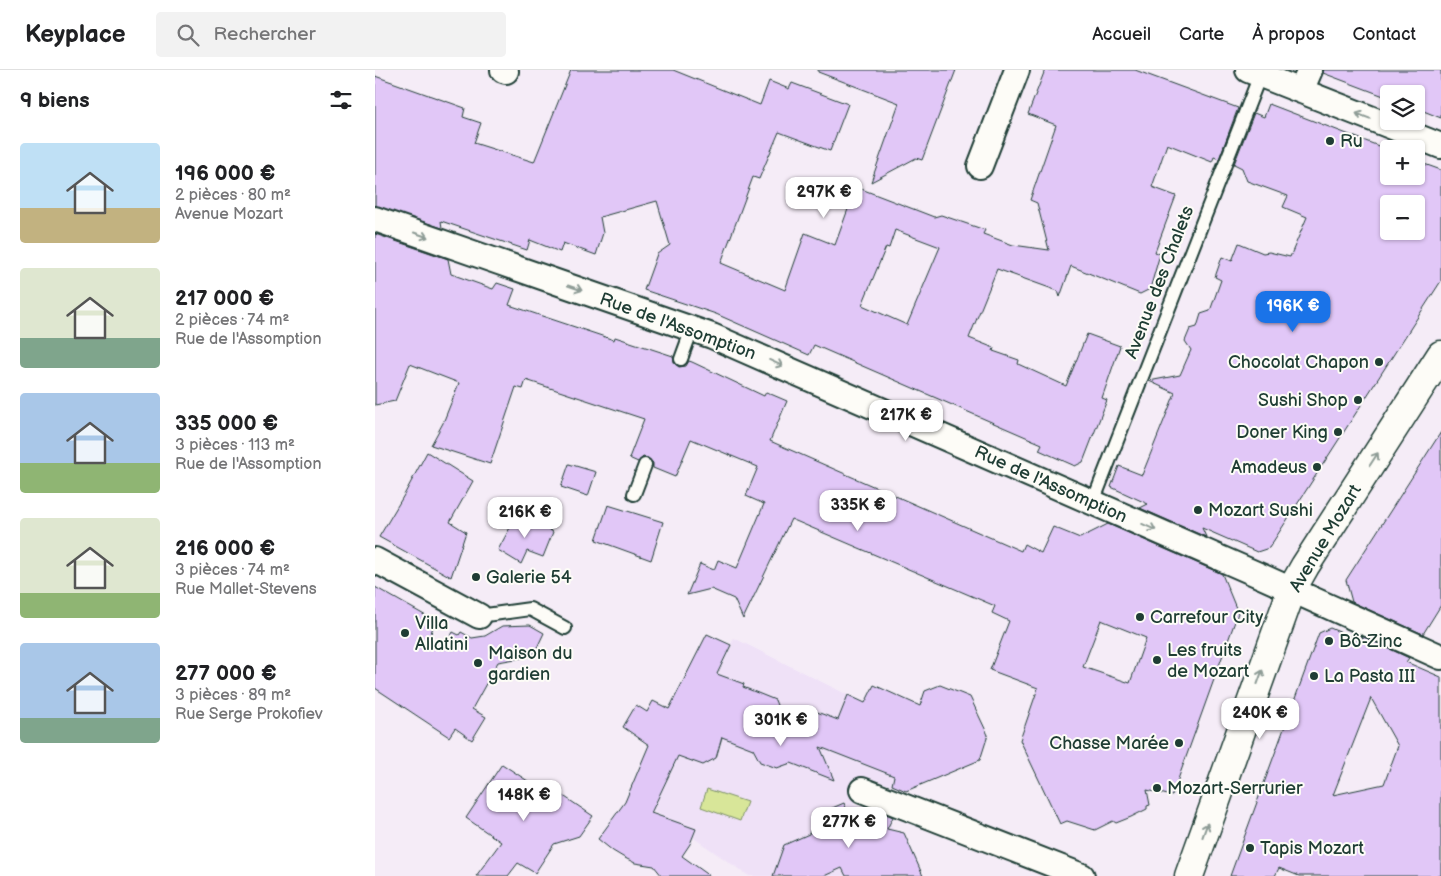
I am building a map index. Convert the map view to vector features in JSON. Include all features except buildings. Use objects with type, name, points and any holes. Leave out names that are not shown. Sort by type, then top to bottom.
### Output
[{"type":"street","points":[[980,166],[1017,70]]},
{"type":"street","points":[[1254,73],[1305,81],[1441,146]]},
{"type":"street","name":"Rue de l'Assomption","points":[[375,219],[712,336],[1441,656]]},
{"type":"street","name":"Avenue Mozart","points":[[1189,876],[1292,589],[1441,355]]},
{"type":"street","points":[[375,560],[479,616]]},
{"type":"street","points":[[862,790],[1082,876]]},
{"type":"lane","name":"Avenue des Chalets","points":[[1093,502],[1254,73]]},
{"type":"lane","points":[[681,359],[692,329]]},
{"type":"lane","points":[[633,494],[645,465]]},
{"type":"lane","points":[[479,616],[530,609],[565,628]]},
{"type":"shaded area","points":[[734,638],[864,703],[874,685],[895,695],[890,709],[915,719],[925,691],[981,723],[988,735],[980,760],[906,791],[864,776],[854,805],[892,819],[890,822],[894,831],[904,833],[923,876],[749,876],[653,810]]},
{"type":"green space","points":[[707,789],[747,802],[740,821],[701,807]]},
{"type":"place","name":"Ru","points":[[1330,141]]},
{"type":"place","name":"Chocolat Chapon","points":[[1379,362]]},
{"type":"place","name":"Sushi Shop","points":[[1358,400]]},
{"type":"place","name":"Doner King","points":[[1338,432]]},
{"type":"place","name":"Amadeus","points":[[1317,467]]},
{"type":"place","name":"Mozart Sushi","points":[[1198,510]]},
{"type":"place","name":"Galerie 54","points":[[476,577]]},
{"type":"place","name":"Carrefour City","points":[[1140,617]]},
{"type":"place","name":"Villa Allatini","points":[[405,633]]},
{"type":"place","name":"Bô-Zinc","points":[[1329,641]]},
{"type":"place","name":"Les fruits de Mozart","points":[[1157,660]]},
{"type":"place","name":"Maison du gardien","points":[[478,663]]},
{"type":"place","name":"La Pasta III","points":[[1314,676]]},
{"type":"place","name":"Chasse Marée","points":[[1179,743]]},
{"type":"place","name":"Mozart-Serrurier","points":[[1157,788]]},
{"type":"place","name":"Tapis Mozart","points":[[1250,848]]}]
